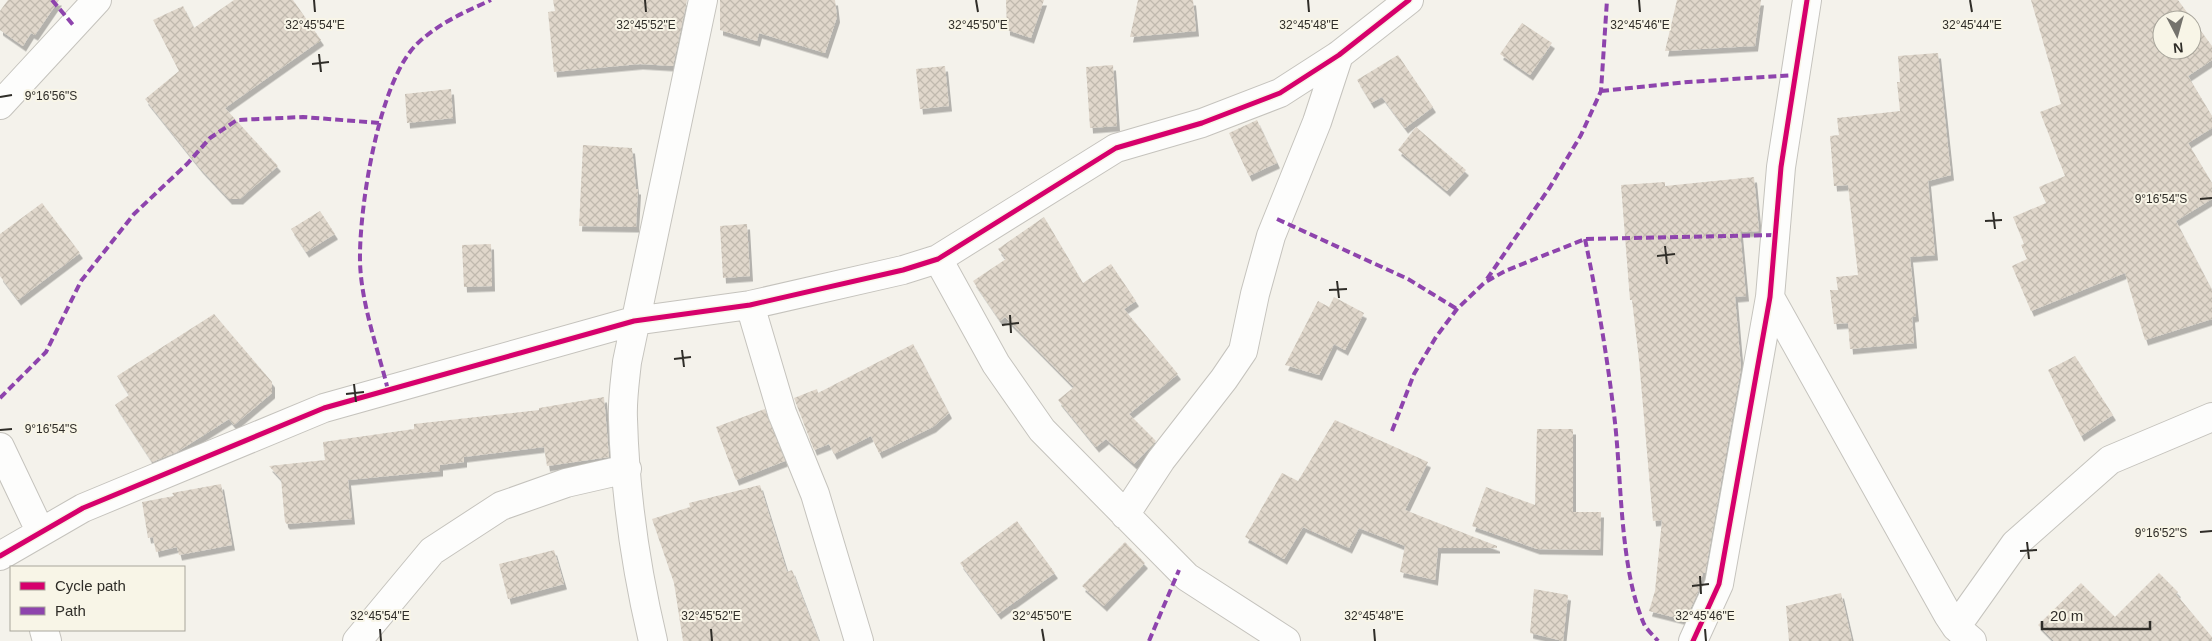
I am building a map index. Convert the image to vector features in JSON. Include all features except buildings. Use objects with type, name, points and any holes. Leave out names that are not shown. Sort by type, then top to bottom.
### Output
[{"type":"street","points":[[0,105],[97,0]]},
{"type":"street","points":[[653,641],[643,599],[633,530],[622,418],[627,362],[634,321],[703,0]]},
{"type":"street","points":[[0,446],[22,550],[83,508],[324,408],[634,321],[750,305],[903,270],[938,259],[1116,148],[1202,124],[1280,93],[1339,55],[1409,0]]},
{"type":"street","points":[[1693,641],[1719,584],[1770,297],[1781,167],[1807,0]]},
{"type":"street","points":[[1125,515],[1161,460],[1224,379],[1243,351],[1255,294],[1271,236],[1317,122],[1339,55]]},
{"type":"street","points":[[938,259],[996,364],[1042,430],[1187,577],[1286,641]]},
{"type":"street","points":[[1770,297],[1955,631],[2015,544],[2110,460],[2212,417]]},
{"type":"street","points":[[750,305],[782,412],[815,494],[859,641]]},
{"type":"street","points":[[358,641],[432,551],[501,506],[566,483],[627,468]]},
{"type":"marked path","points":[[52,0],[74,26]]},
{"type":"marked path","points":[[388,390],[363,294],[360,261],[363,209],[374,145],[382,113],[405,59],[419,42],[445,23],[491,0]]},
{"type":"marked path","points":[[1487,279],[1550,187],[1581,135],[1601,91],[1607,0]]},
{"type":"marked path","points":[[1601,91],[1688,82],[1796,75]]},
{"type":"marked path","points":[[0,398],[46,352],[81,281],[134,214],[188,163],[210,138],[237,120],[303,117],[380,123]]},
{"type":"marked path","points":[[1277,219],[1408,279],[1457,309]]},
{"type":"marked path","points":[[1392,431],[1414,374],[1436,337],[1457,309],[1484,283],[1505,271],[1585,239],[1776,235]]},
{"type":"marked path","points":[[1585,239],[1594,283],[1611,392],[1630,576],[1644,624],[1658,641]]},
{"type":"marked path","points":[[1149,641],[1179,570]]},
{"type":"cycle path","points":[[0,556],[83,508],[324,408],[634,321],[750,305],[903,270],[938,259],[1116,148],[1202,123],[1280,93],[1339,55],[1409,0]]},
{"type":"cycle path","points":[[1693,641],[1719,584],[1770,297],[1781,167],[1807,0]]}]
